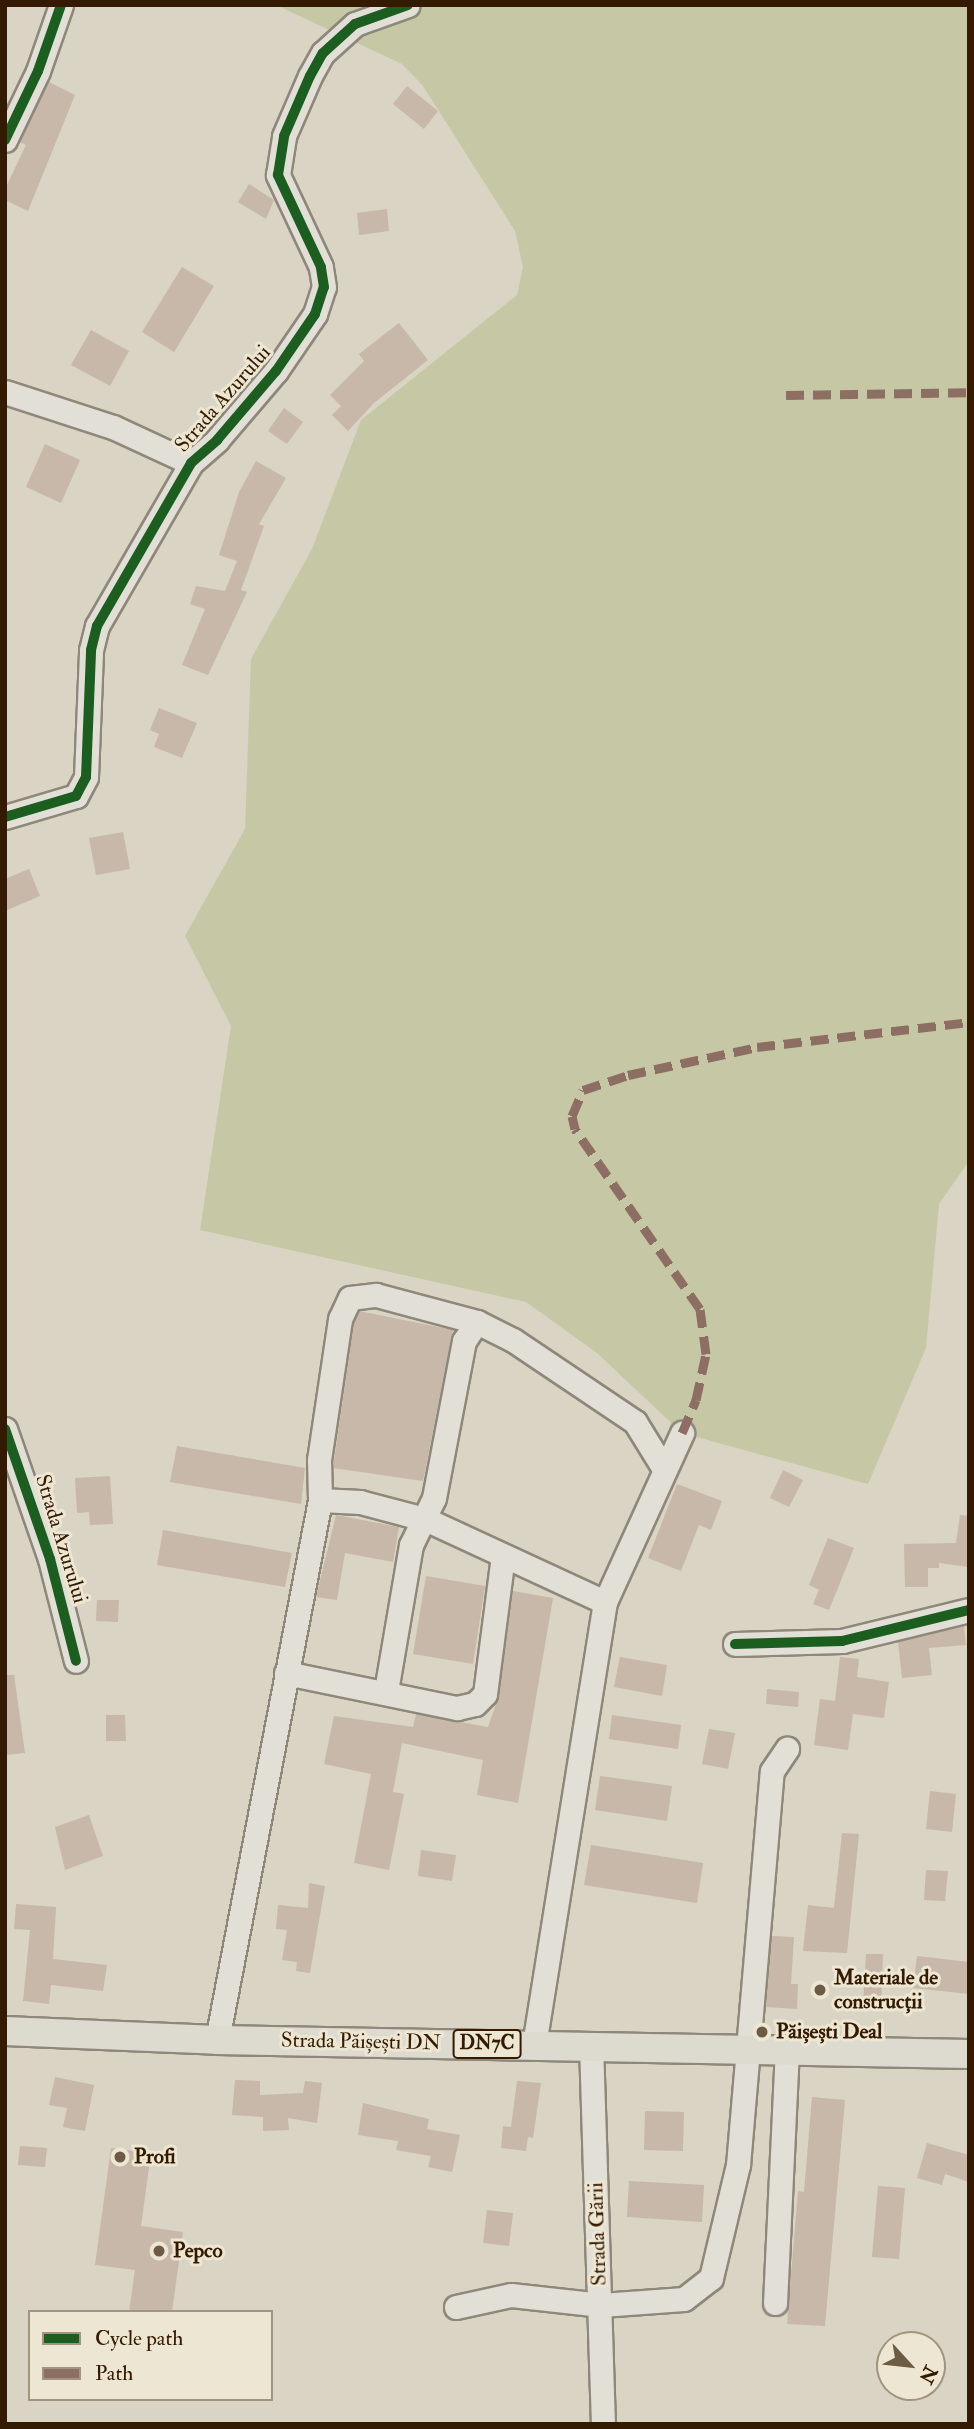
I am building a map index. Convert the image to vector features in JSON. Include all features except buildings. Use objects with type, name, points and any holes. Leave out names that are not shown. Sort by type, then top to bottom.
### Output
[{"type":"main road","name":"Strada Păișești DN","points":[[5,2031],[217,2040],[534,2045],[591,2043],[969,2054]]},
{"type":"street","points":[[5,140],[38,71],[61,5]]},
{"type":"street","name":"Strada Azurului","points":[[5,817],[14,811],[76,796],[86,777],[91,650],[97,626],[191,463],[217,440],[275,370],[315,314],[324,287],[321,267],[278,175],[284,136],[310,76],[323,53],[355,24],[408,5]]},
{"type":"street","points":[[5,392],[113,427],[191,463]]},
{"type":"street","points":[[217,2040],[320,1500],[319,1460],[340,1319],[350,1298],[376,1295],[477,1322],[513,1340],[635,1422],[664,1469]]},
{"type":"street","points":[[386,1691],[411,1545],[434,1498],[464,1341],[477,1322]]},
{"type":"street","name":"Strada Azurului","points":[[5,1429],[50,1559],[76,1661]]},
{"type":"street","points":[[534,2045],[605,1602],[682,1433]]},
{"type":"street","points":[[320,1500],[360,1502],[425,1519],[605,1602]]},
{"type":"street","points":[[286,1673],[386,1691],[457,1708],[475,1704],[485,1694],[503,1556]]},
{"type":"street","points":[[735,1644],[842,1641],[969,1610]]},
{"type":"street","points":[[456,2307],[511,2295],[601,2305],[684,2299],[711,2278],[738,2165],[745,2049],[772,1771],[787,1749]]},
{"type":"street","name":"Strada Gării","points":[[591,2043],[603,2424]]},
{"type":"street","points":[[775,2303],[787,2050]]},
{"type":"green space","points":[[276,5],[969,5],[969,1161],[939,1204],[926,1348],[868,1484],[682,1433],[597,1353],[526,1302],[200,1230],[231,1026],[185,936],[245,829],[251,659],[312,549],[361,420],[517,295],[523,267],[515,231],[423,86],[402,64]]},
{"type":"marked path","points":[[786,395],[969,392]]},
{"type":"marked path","points":[[682,1433],[696,1400],[706,1354],[700,1309],[575,1129],[572,1116],[583,1090],[628,1075],[757,1047],[969,1022]]},
{"type":"cycle path","points":[[5,140],[38,71],[61,5]]},
{"type":"cycle path","points":[[5,817],[76,796],[86,777],[91,650],[97,626],[191,463],[217,440],[276,371],[315,314],[324,287],[321,267],[278,175],[284,136],[310,76],[323,53],[355,24],[408,5]]},
{"type":"cycle path","points":[[5,1429],[50,1559],[76,1661]]},
{"type":"cycle path","points":[[735,1644],[842,1641],[969,1610]]},
{"type":"place","name":"Materiale de construcții","points":[[820,1990]]},
{"type":"place","name":"Păișești Deal","points":[[762,2032]]},
{"type":"place","name":"Profi","points":[[120,2157]]},
{"type":"place","name":"Pepco","points":[[159,2251]]}]
